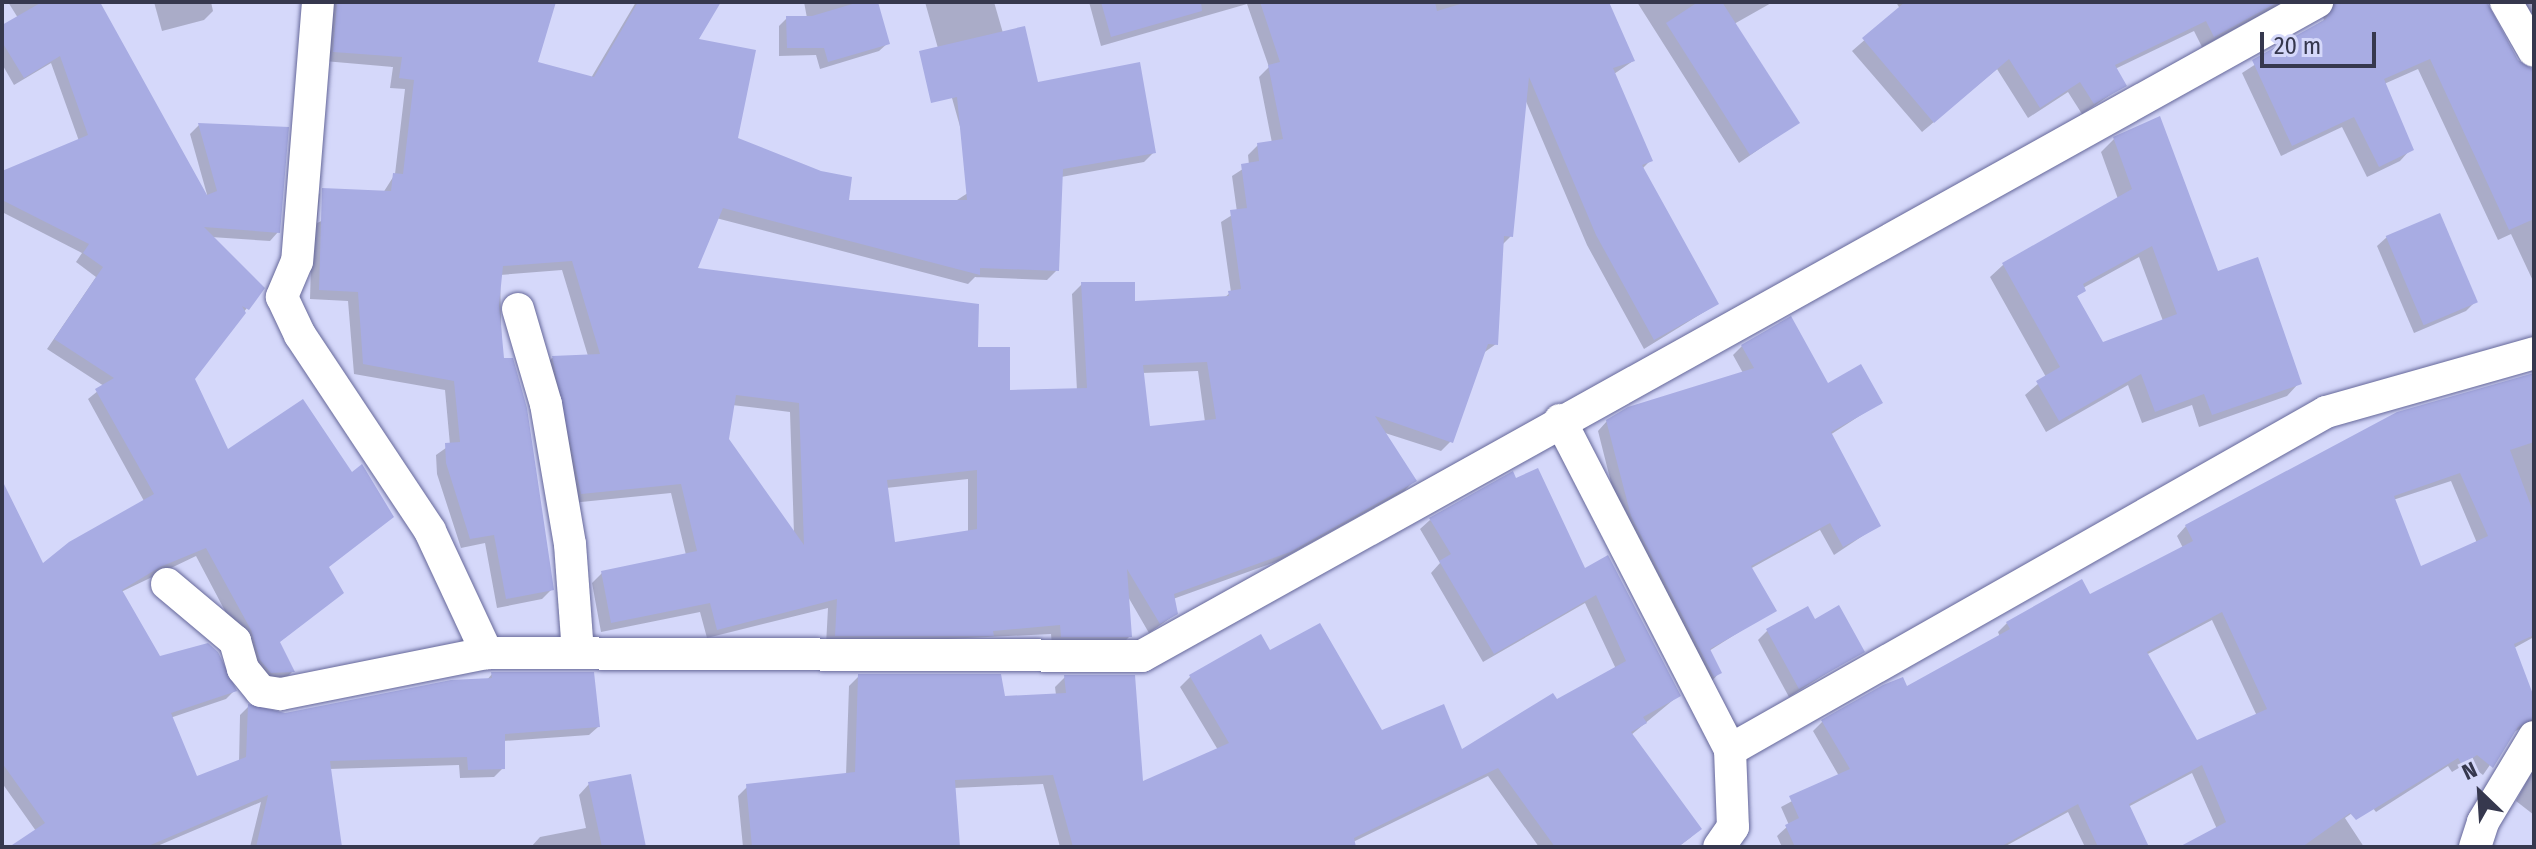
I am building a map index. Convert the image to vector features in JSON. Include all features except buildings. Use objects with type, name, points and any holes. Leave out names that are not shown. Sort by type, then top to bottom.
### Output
[{"type":"street","points":[[318,2],[297,261],[282,297],[300,335],[430,531],[487,653]]},
{"type":"street","points":[[167,584],[235,641],[243,669],[261,691],[281,694],[487,653],[1142,656],[1560,420],[2317,2]]},
{"type":"street","points":[[2506,2],[2534,51]]},
{"type":"street","points":[[518,309],[546,404],[570,544],[578,653]]},
{"type":"street","points":[[1730,750],[2326,412],[2534,353]]},
{"type":"street","points":[[1560,420],[1730,750],[1733,827],[1719,847]]},
{"type":"street","points":[[2475,847],[2483,822],[2534,737]]}]
